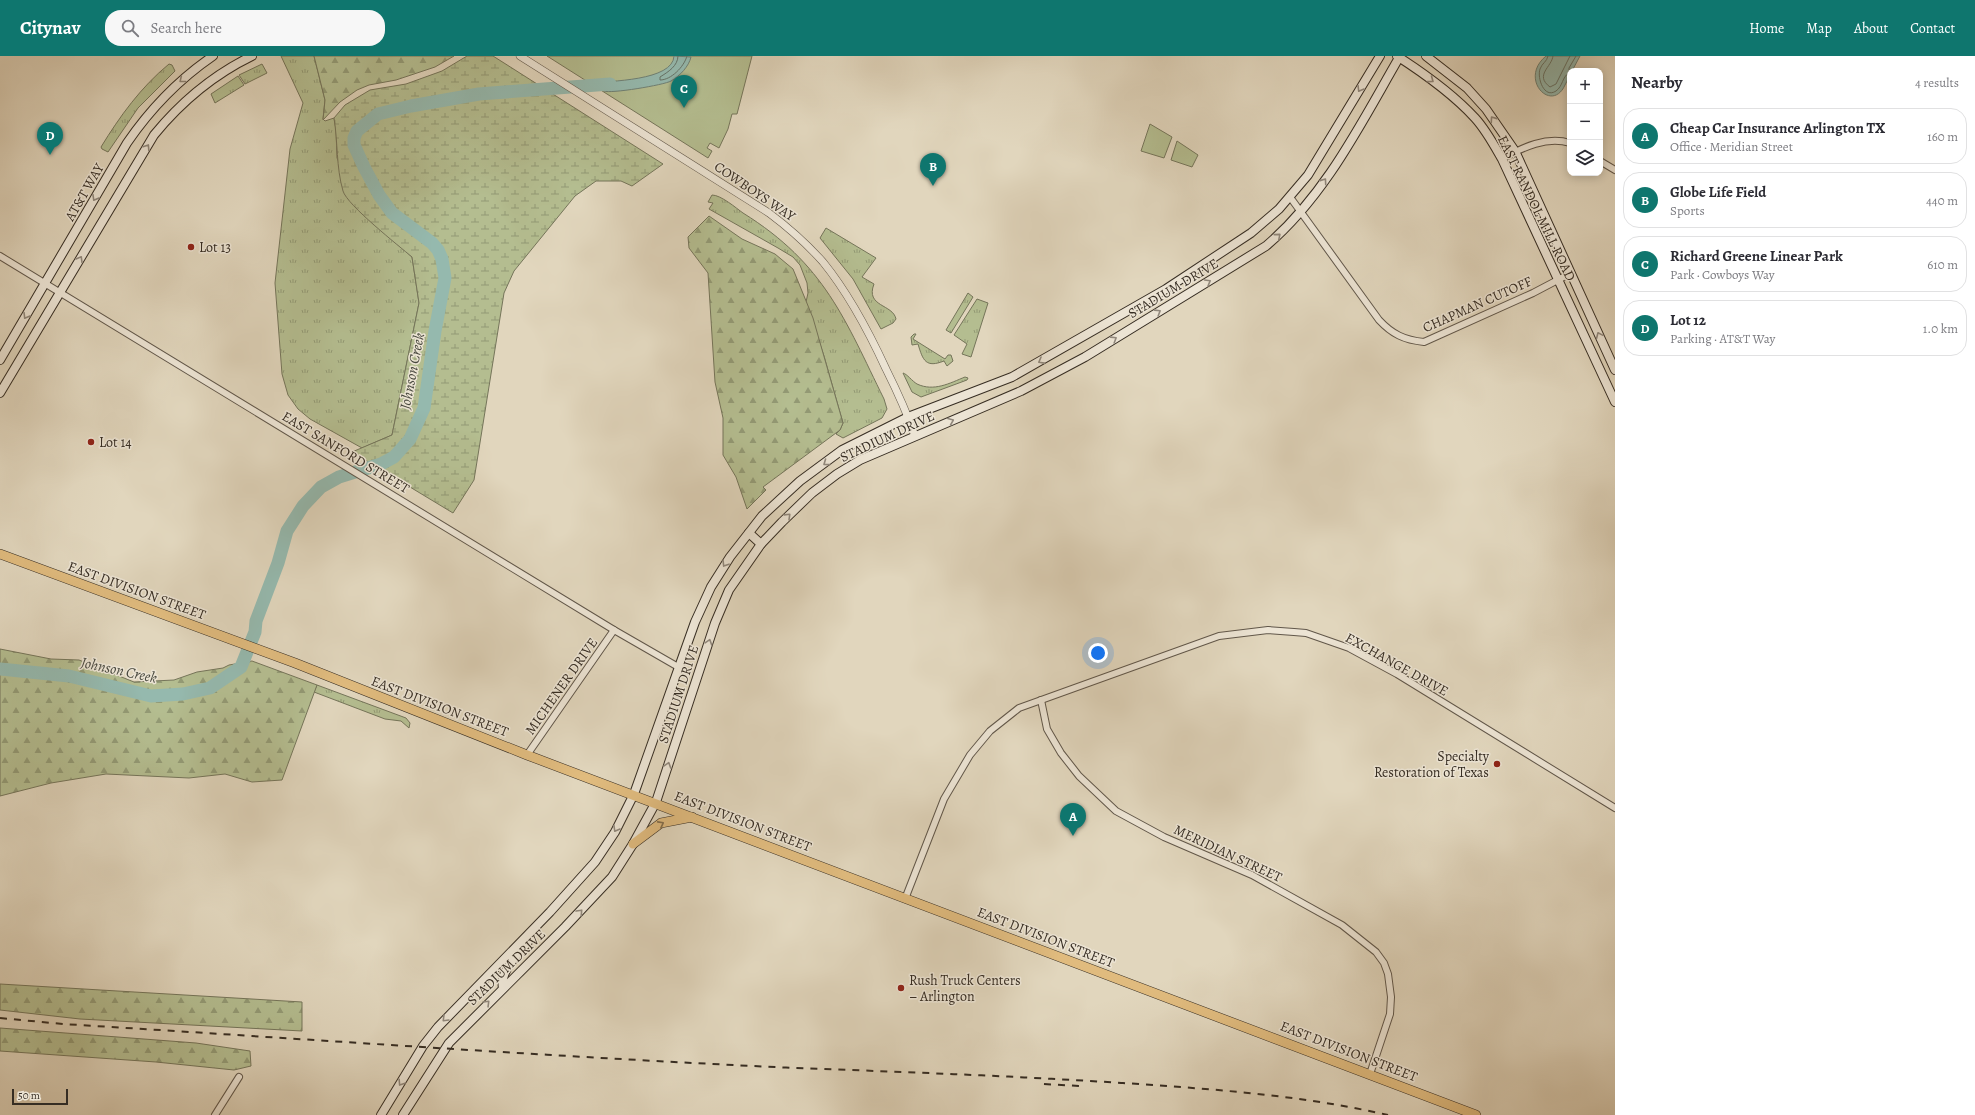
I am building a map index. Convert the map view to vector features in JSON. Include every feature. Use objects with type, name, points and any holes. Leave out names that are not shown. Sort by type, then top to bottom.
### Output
[{"type":"main road","name":"AT&T WAY","points":[[0,360],[139,125],[176,84],[213,56]]},
{"type":"main road","points":[[0,393],[130,174],[164,123],[178,107],[197,90],[221,72],[252,56]]},
{"type":"main road","name":"STADIUM DRIVE","points":[[381,1115],[423,1046],[438,1026],[539,923],[595,862],[615,832],[634,794],[680,668],[695,622],[711,587],[730,557],[762,516],[800,481],[836,455],[908,417],[1012,377],[1166,289],[1251,233],[1290,197],[1308,175],[1380,56]]},
{"type":"main road","name":"STADIUM DRIVE","points":[[403,1115],[449,1043],[565,927],[612,877],[633,844],[656,802],[715,623],[729,590],[761,544],[812,494],[837,474],[860,460],[1021,390],[1085,357],[1266,246],[1286,228],[1300,212],[1346,149],[1399,56]]},
{"type":"main road","name":"EAST RANDOL MILL ROAD","points":[[1399,56],[1459,102],[1475,118],[1502,159],[1615,402]]},
{"type":"main road","name":"EAST RANDOL MILL ROAD","points":[[1426,56],[1467,88],[1486,109],[1515,151],[1615,370]]},
{"type":"main road","points":[[1166,289],[1174,302]]},
{"type":"main road","points":[[749,533],[761,544]]},
{"type":"main road","name":"EAST DIVISION STREET","points":[[0,554],[295,663],[527,755],[656,802],[905,899],[1476,1115]]},
{"type":"main road","points":[[633,844],[661,823],[694,817]]},
{"type":"main road","points":[[503,988],[502,984],[505,971],[539,923]]},
{"type":"street","name":"COWBOYS WAY","points":[[520,56],[770,213],[794,232],[839,283],[872,339],[908,417],[915,436]]},
{"type":"street","points":[[1502,159],[1515,151],[1538,143],[1556,140],[1567,142]]},
{"type":"street","points":[[1603,163],[1615,170]]},
{"type":"street","name":"CHAPMAN CUTOFF","points":[[1290,197],[1379,320],[1389,331],[1410,341],[1424,342],[1571,273]]},
{"type":"street","name":"EAST SANFORD STREET","points":[[0,256],[614,630],[680,668]]},
{"type":"street","name":"MICHENER DRIVE","points":[[527,755],[614,630]]},
{"type":"street","name":"EXCHANGE DRIVE","points":[[905,899],[944,799],[970,754],[990,731],[1019,708],[1220,636],[1268,630],[1306,633],[1349,648],[1397,674],[1615,808]]},
{"type":"street","name":"MERIDIAN STREET","points":[[1041,700],[1047,729],[1061,753],[1079,776],[1116,811],[1164,837],[1252,874],[1342,925],[1376,952],[1384,963],[1388,974],[1392,997],[1390,1014],[1370,1074]]},
{"type":"street","points":[[215,1115],[239,1077]]},
{"type":"green space","points":[[281,56],[314,56],[325,100],[323,119],[325,121],[334,118],[337,158],[369,220],[412,257],[419,303],[392,435],[362,448],[310,419],[298,409],[288,395],[282,374],[275,283],[290,149],[303,103]]},
{"type":"green space","points":[[314,56],[454,56],[435,67],[396,80],[369,85],[357,90],[340,102],[323,120],[325,100]]},
{"type":"green space","points":[[467,56],[493,56],[663,164],[632,186],[621,181],[596,181],[575,196],[514,271],[504,293],[474,480],[453,513],[352,452],[392,435],[419,303],[412,257],[363,215],[343,191],[339,173],[334,118],[345,105],[370,90],[406,84],[442,71]]},
{"type":"green space","points":[[547,56],[752,56],[737,114],[732,114],[728,129],[719,148],[710,143],[707,148],[712,151],[708,158]]},
{"type":"green space","points":[[169,64],[172,65],[175,71],[138,108],[108,152],[102,149],[101,147],[108,135],[123,113],[149,82]]},
{"type":"green space","points":[[262,64],[267,73],[245,84],[239,75]]},
{"type":"green space","points":[[238,76],[244,85],[215,103],[211,94]]},
{"type":"green space","points":[[1150,124],[1172,137],[1164,158],[1141,151]]},
{"type":"green space","points":[[1177,141],[1198,155],[1192,167],[1171,160]]},
{"type":"green space","points":[[712,195],[724,199],[771,232],[794,252],[813,273],[830,296],[844,319],[884,399],[887,409],[882,418],[843,438],[836,434],[840,430],[843,423],[824,356],[806,302],[808,293],[807,283],[800,265],[793,257],[709,209],[713,203],[708,202]]},
{"type":"green space","points":[[709,216],[742,239],[775,254],[793,269],[813,318],[843,423],[840,430],[763,487],[766,490],[747,509],[736,477],[723,455],[723,418],[715,382],[708,273],[689,248],[688,237]]},
{"type":"green space","points":[[826,228],[876,258],[862,277],[874,284],[872,291],[873,297],[876,301],[894,314],[896,319],[893,323],[881,329],[853,279],[820,238]]},
{"type":"green space","points":[[968,293],[973,297],[951,333],[946,330]]},
{"type":"green space","points":[[977,299],[988,303],[971,357],[962,354],[967,344],[954,335]]},
{"type":"green space","points":[[916,334],[913,339],[945,359],[948,355],[951,355],[953,361],[947,366],[944,361],[933,364],[926,362],[918,344],[912,345],[911,337]]},
{"type":"green space","points":[[903,373],[917,384],[930,387],[942,386],[965,377],[968,378],[967,380],[921,397],[912,392]]},
{"type":"green space","points":[[0,649],[51,659],[79,660],[134,682],[174,680],[197,672],[252,661],[317,685],[282,780],[252,782],[225,774],[189,778],[106,774],[51,783],[0,796]]},
{"type":"green space","points":[[317,685],[406,718],[410,723],[409,728],[401,721],[385,719],[314,692]]},
{"type":"green space","points":[[0,984],[302,1002],[302,1031],[80,1019],[0,1010]]},
{"type":"green space","points":[[0,1028],[196,1043],[250,1051],[251,1066],[234,1070],[156,1062],[0,1051]]},
{"type":"water","points":[[674,56],[691,57],[681,74],[666,83],[637,89],[608,92],[590,83],[625,80],[652,75],[671,64]]},
{"type":"water","points":[[1546,56],[1580,56],[1574,68],[1567,68],[1567,81],[1565,85],[1559,93],[1553,96],[1546,95],[1540,90],[1536,83],[1535,74],[1538,65]]},
{"type":"waterway","name":"Johnson Creek","points":[[0,669],[69,676],[151,696],[183,694],[210,688],[241,667],[255,632],[256,621],[278,563],[287,531],[303,506],[321,487],[339,477],[381,464],[394,457],[410,439],[424,408],[435,331],[445,278],[442,259],[438,250],[432,243],[392,213],[379,195],[354,145],[354,138],[357,131],[378,114],[411,106],[479,94],[610,84]]},
{"type":"railway","points":[[0,1018],[63,1024],[613,1059],[1000,1076],[1156,1085],[1223,1090],[1322,1102],[1388,1115]]},
{"type":"railway","points":[[1044,1084],[1080,1086]]},
{"type":"place","name":"Richard Greene Linear Park","points":[[684,108]]},
{"type":"place","name":"Lot 12","points":[[50,155]]},
{"type":"place","name":"Globe Life Field","points":[[933,186]]},
{"type":"place","name":"Lot 13","points":[[191,247]]},
{"type":"place","name":"Lot 14","points":[[91,442]]},
{"type":"place","name":"Specialty Restoration of Texas","points":[[1497,764]]},
{"type":"place","name":"Cheap Car Insurance Arlington TX","points":[[1073,836]]},
{"type":"place","name":"Rush Truck Centers – Arlington","points":[[901,988]]}]
